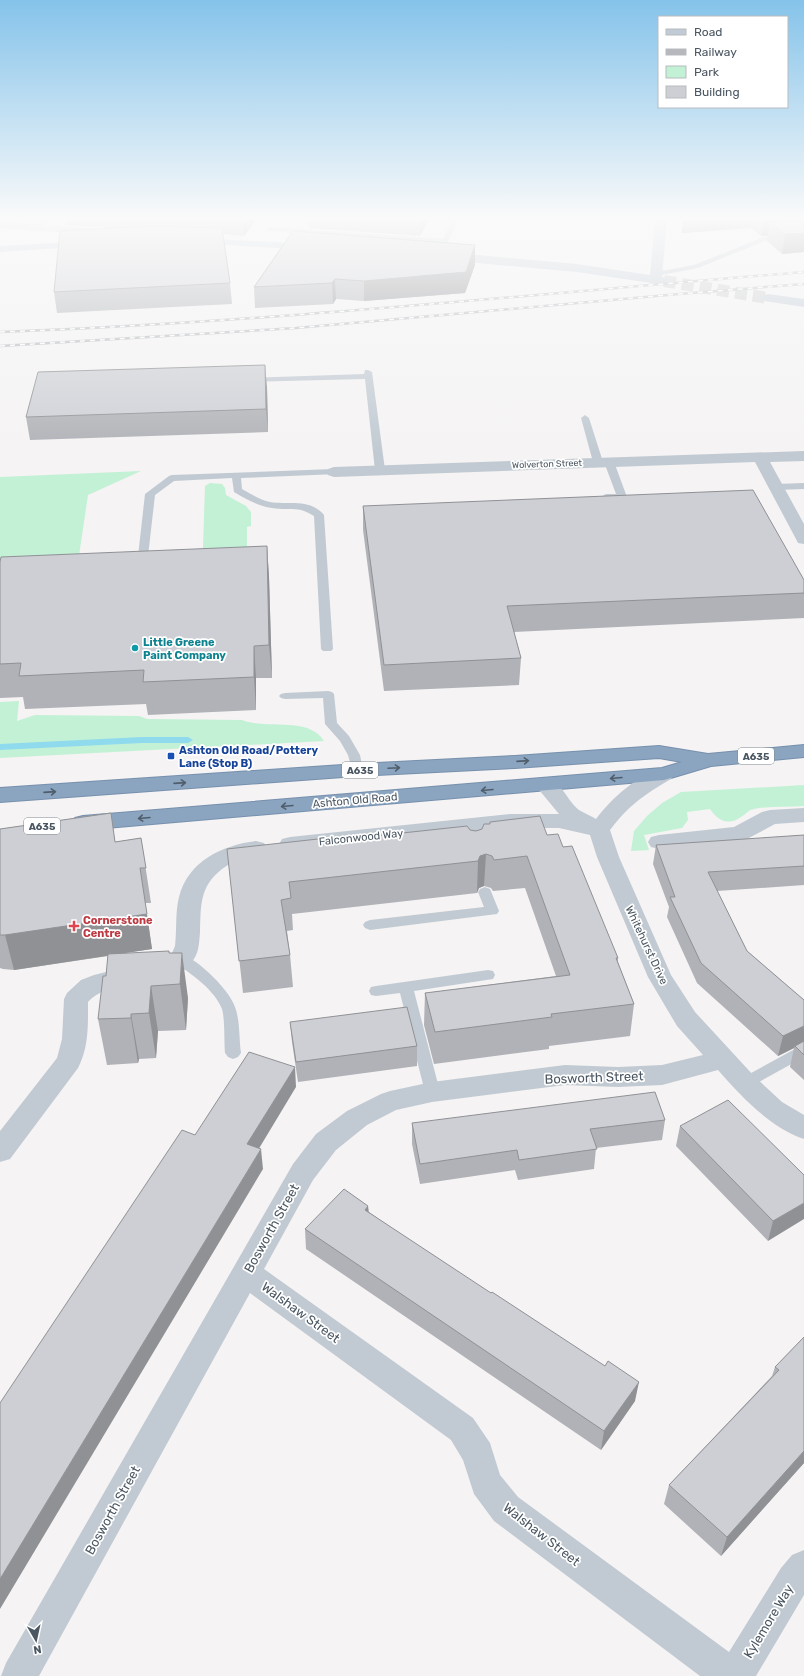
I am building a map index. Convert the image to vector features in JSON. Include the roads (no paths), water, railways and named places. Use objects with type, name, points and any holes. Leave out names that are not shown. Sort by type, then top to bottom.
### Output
[{"type":"highway","name":"Ashton Old Road","points":[[71,825],[664,774],[709,760],[804,751]]},
{"type":"highway","name":"Ashton Old Road","points":[[4,794],[356,770],[659,752],[709,760]]},
{"type":"street","points":[[770,298],[804,303]]},
{"type":"street","name":"Wolverton Street","points":[[334,472],[804,456]]},
{"type":"street","points":[[760,457],[804,539]]},
{"type":"street","points":[[546,785],[571,814],[599,830],[614,810],[634,792],[664,774]]},
{"type":"street","points":[[659,842],[739,834],[770,817],[804,815]]},
{"type":"street","name":"Falconwood Way","points":[[181,959],[188,948],[192,893],[199,877],[213,864],[232,853],[248,848],[466,832],[510,821],[559,821],[599,830]]},
{"type":"street","name":"Whitehurst Drive","points":[[599,830],[608,857],[660,977],[686,1020],[745,1083],[774,1109],[804,1128]]},
{"type":"street","points":[[0,1151],[70,1061],[75,1038],[76,998],[92,985],[114,979],[150,975],[168,969],[181,959]]},
{"type":"street","name":"Bosworth Street","points":[[19,1676],[303,1172],[326,1142],[357,1118],[390,1101],[432,1092],[565,1075],[618,1077],[662,1075],[706,1064],[722,1058]]},
{"type":"street","name":"Walshaw Street","points":[[246,1273],[462,1429],[478,1454],[486,1483],[506,1509],[730,1676]]},
{"type":"street","name":"Kylemore Way","points":[[735,1676],[793,1580],[804,1567]]},
{"type":"lane","points":[[236,381],[368,374],[380,470]]},
{"type":"lane","points":[[585,418],[604,462],[622,497],[598,498]]},
{"type":"lane","points":[[142,565],[150,494],[172,478],[334,472]]},
{"type":"lane","points":[[236,475],[237,490],[260,502],[272,506],[307,506],[319,515],[327,649]]},
{"type":"lane","points":[[776,487],[804,486]]},
{"type":"lane","points":[[285,696],[328,694],[331,724],[345,739],[354,755],[356,770]]},
{"type":"lane","points":[[370,925],[492,910],[485,892]]},
{"type":"lane","points":[[181,959],[203,975],[217,990],[229,1009],[233,1053]]},
{"type":"lane","points":[[376,991],[488,975]]},
{"type":"lane","points":[[406,986],[432,1092]]},
{"type":"lane","points":[[745,1083],[804,1050]]},
{"type":"waterway","points":[[0,747],[142,740],[188,740]]},
{"type":"railway","points":[[0,332],[201,322],[494,298]]},
{"type":"railway","points":[[0,346],[296,328],[632,298]]},
{"type":"place","name":"Little Greene Paint Company","points":[[135,648]]},
{"type":"place","name":"Ashton Old Road/Pottery Lane (Stop B)","points":[[171,756]]},
{"type":"place","name":"Cornerstone Centre","points":[[74,926]]}]
